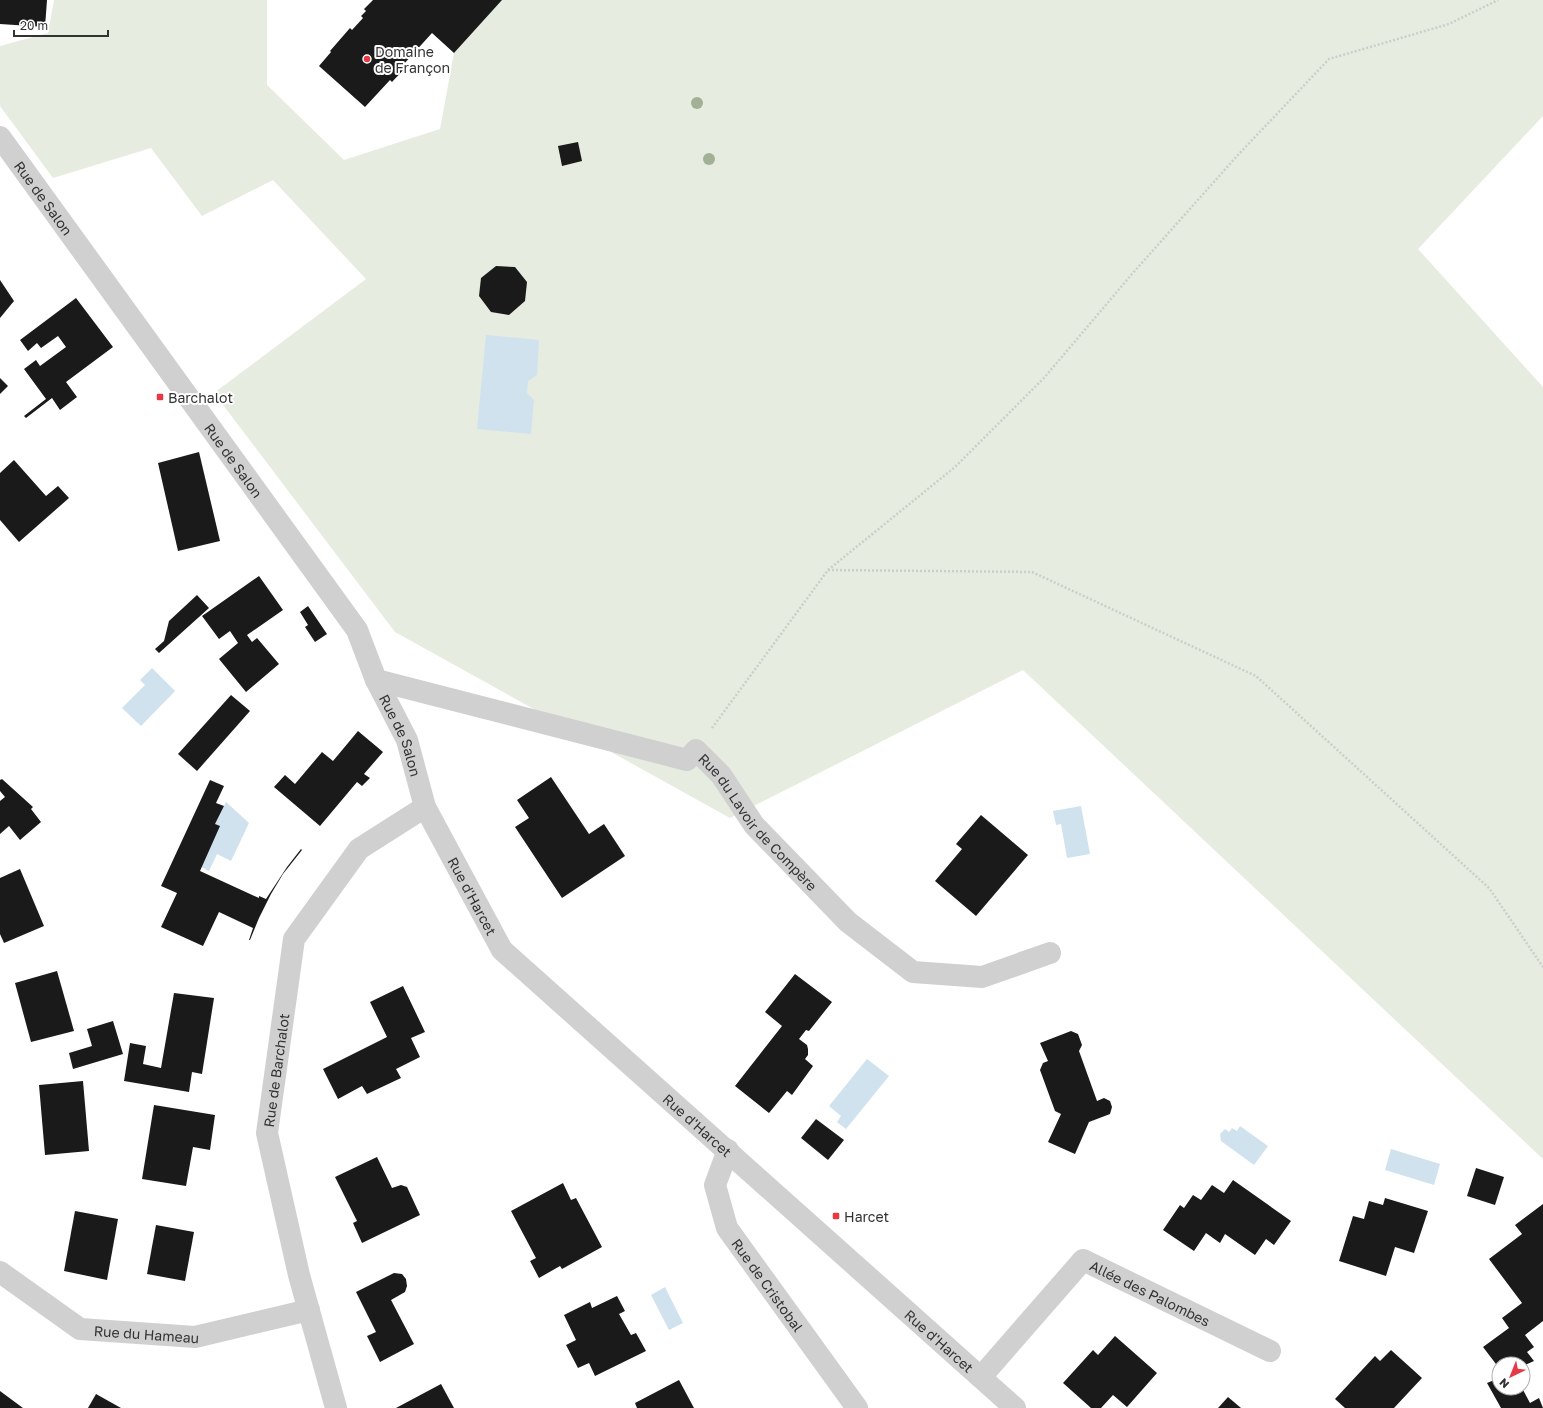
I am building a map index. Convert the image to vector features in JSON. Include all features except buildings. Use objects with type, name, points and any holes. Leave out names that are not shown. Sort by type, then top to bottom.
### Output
[{"type":"street","name":"Rue de Salon","points":[[0,137],[357,630],[376,680],[407,740],[425,807]]},
{"type":"street","name":"Rue du Lavoir de Compère","points":[[376,680],[687,760],[696,750],[721,775],[754,825],[848,922],[913,972],[982,977],[1050,953]]},
{"type":"street","name":"Rue d'Harcet","points":[[425,807],[502,950],[728,1150],[1014,1408]]},
{"type":"street","name":"Rue de Barchalot","points":[[336,1408],[299,1275],[267,1134],[294,939],[359,850],[425,807]]},
{"type":"street","name":"Rue de Cristobal","points":[[728,1150],[716,1185],[727,1228],[857,1408]]},
{"type":"street","name":"Allée des Palombes","points":[[981,1378],[1083,1260],[1270,1351]]},
{"type":"street","name":"Rue du Hameau","points":[[0,1272],[80,1329],[195,1337],[309,1310]]},
{"type":"path","points":[[696,750],[828,570],[955,467],[1044,378],[1132,274],[1237,156],[1329,59],[1449,24],[1498,0]]},
{"type":"path","points":[[828,570],[1032,572],[1256,676],[1489,888],[1543,967]]},
{"type":"shaded area","points":[[54,0],[267,0],[267,85],[344,160],[440,129],[454,53],[502,0],[1543,0],[1543,116],[1418,249],[1543,387],[1543,1159],[1023,670],[730,818],[395,632],[214,393],[366,279],[273,180],[202,216],[151,148],[53,178],[0,106],[0,46],[48,33]]},
{"type":"water","points":[[486,335],[539,340],[537,375],[528,381],[527,393],[534,400],[531,434],[477,429]]},
{"type":"water","points":[[152,668],[175,691],[141,726],[122,708],[145,685],[140,680]]},
{"type":"water","points":[[226,802],[249,823],[231,861],[217,854],[209,871],[201,867],[215,824]]},
{"type":"water","points":[[1081,806],[1090,854],[1067,858],[1061,824],[1056,825],[1053,811]]},
{"type":"water","points":[[867,1059],[889,1076],[846,1129],[837,1122],[841,1116],[829,1106]]},
{"type":"water","points":[[1240,1126],[1268,1146],[1254,1165],[1221,1141],[1220,1134],[1225,1129],[1229,1132],[1232,1128],[1237,1131]]},
{"type":"water","points":[[1391,1149],[1440,1164],[1434,1185],[1385,1170]]},
{"type":"water","points":[[665,1287],[683,1323],[669,1330],[651,1295]]},
{"type":"place","name":"Domaine de Françon","points":[[367,59]]},
{"type":"place","name":"Barchalot","points":[[160,397]]},
{"type":"place","name":"Harcet","points":[[836,1216]]}]
